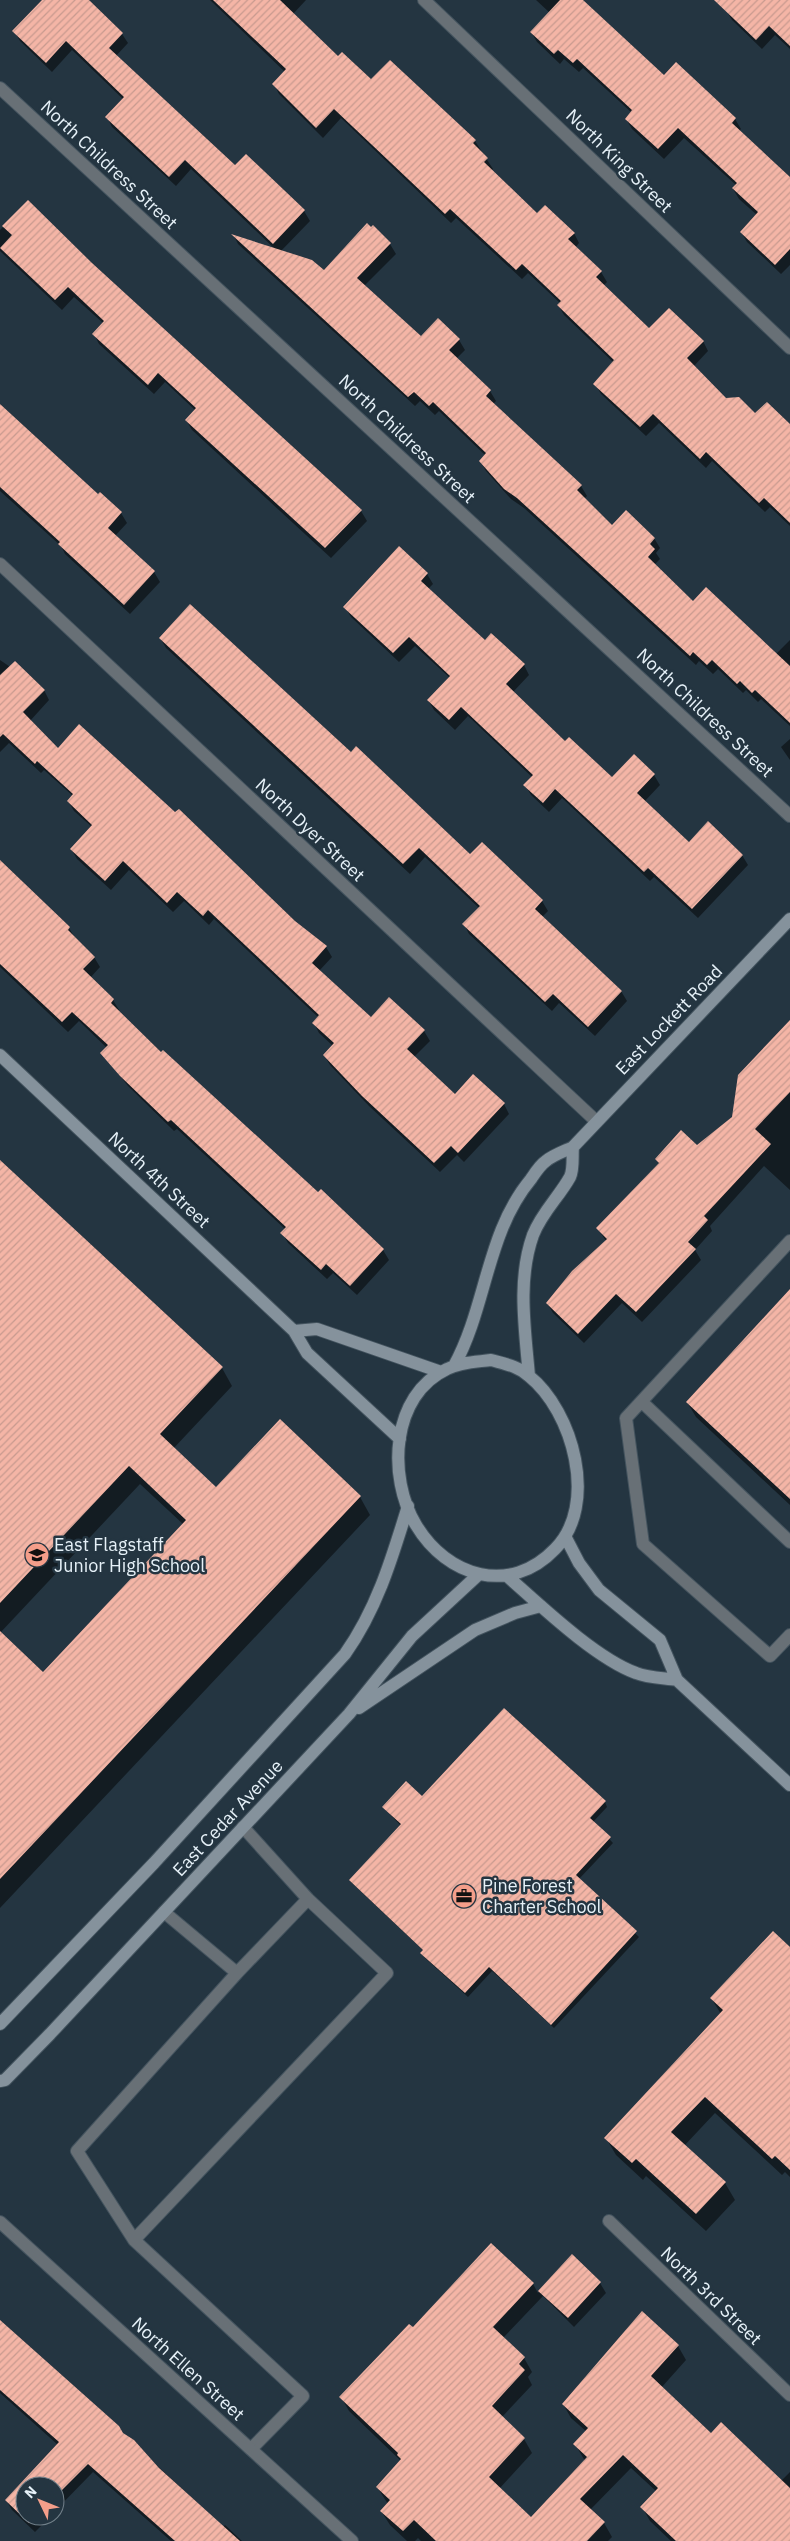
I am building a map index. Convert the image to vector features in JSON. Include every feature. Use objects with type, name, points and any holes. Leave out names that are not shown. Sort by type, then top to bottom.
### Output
[{"type":"main road","name":"East Lockett Road","points":[[454,1366],[466,1344],[493,1248],[506,1215],[523,1188],[546,1161],[573,1147],[790,919]]},
{"type":"main road","name":"North 4th Street","points":[[0,1055],[294,1331],[307,1353],[400,1439]]},
{"type":"main road","points":[[529,1376],[523,1311],[526,1259],[543,1214],[571,1176],[573,1147]]},
{"type":"main road","points":[[294,1331],[317,1330],[441,1372]]},
{"type":"main road","points":[[491,1360],[516,1367],[529,1376],[554,1404],[566,1426],[573,1448],[577,1479],[576,1499],[572,1521],[565,1536],[556,1549],[544,1559],[526,1570],[506,1576],[491,1577],[478,1574],[444,1556],[426,1540],[415,1524],[402,1490],[400,1439],[406,1412],[425,1382],[454,1366],[491,1360]]},
{"type":"main road","name":"East Cedar Avenue","points":[[0,2024],[154,1863],[345,1654],[361,1632],[375,1604],[408,1506]]},
{"type":"main road","points":[[565,1536],[579,1564],[599,1590],[660,1640],[677,1680],[790,1784]]},
{"type":"main road","name":"East Cedar Avenue","points":[[0,2081],[5,2080],[50,2034],[348,1714],[412,1636],[478,1574]]},
{"type":"main road","points":[[506,1576],[606,1657],[636,1674],[677,1680]]},
{"type":"main road","points":[[348,1714],[475,1630],[515,1613],[541,1606]]},
{"type":"street","name":"North King Street","points":[[424,0],[790,348]]},
{"type":"street","name":"North Childress Street","points":[[0,88],[790,816]]},
{"type":"street","name":"North Dyer Street","points":[[0,564],[596,1121]]},
{"type":"street","points":[[790,1241],[626,1418],[643,1544],[770,1656],[790,1636]]},
{"type":"street","points":[[642,1402],[790,1542]]},
{"type":"street","points":[[134,2240],[387,1973],[308,1899],[243,1827]]},
{"type":"street","points":[[251,2450],[303,2396],[134,2240],[77,2151],[238,1973],[308,1899]]},
{"type":"street","points":[[164,1912],[238,1973]]},
{"type":"street","name":"North 3rd Street","points":[[608,2221],[790,2395]]},
{"type":"street","name":"North Ellen Street","points":[[0,2222],[352,2541]]},
{"type":"building","points":[[42,0],[89,0],[123,33],[109,48],[235,165],[246,154],[305,210],[273,244],[185,160],[169,177],[105,117],[124,97],[66,41],[46,63],[12,31]]},
{"type":"building","points":[[213,0],[280,0],[338,56],[342,52],[371,79],[390,60],[476,140],[473,143],[488,158],[484,162],[537,213],[545,205],[575,233],[568,239],[602,271],[596,277],[649,328],[669,308],[704,341],[687,358],[726,398],[739,397],[755,413],[767,402],[790,424],[790,523],[764,498],[759,503],[706,452],[700,459],[653,414],[640,427],[593,384],[614,360],[557,305],[561,301],[522,264],[516,270],[450,209],[445,214],[334,109],[316,128],[272,84],[286,69]]},
{"type":"building","points":[[560,0],[583,0],[664,75],[676,62],[736,118],[732,123],[790,177],[790,249],[775,265],[740,232],[758,212],[732,188],[737,183],[678,128],[658,149],[625,119],[632,110],[577,59],[573,63],[558,50],[554,54],[530,32]]},
{"type":"building","points":[[714,0],[790,0],[790,46],[769,26],[756,40]]},
{"type":"building","points":[[28,200],[92,263],[362,510],[325,548],[185,420],[196,408],[158,373],[148,385],[92,334],[104,321],[68,287],[55,300],[0,248],[12,235],[2,226]]},
{"type":"building","points":[[367,223],[371,227],[373,225],[391,243],[357,278],[421,336],[438,318],[460,339],[449,350],[491,390],[486,396],[582,485],[577,490],[612,525],[626,510],[655,538],[650,544],[655,549],[648,557],[693,601],[706,587],[790,666],[790,723],[755,690],[752,693],[740,681],[737,684],[712,660],[707,665],[693,652],[690,656],[517,498],[504,489],[479,461],[486,453],[433,402],[429,406],[414,392],[408,397],[231,234],[312,260],[324,270]]},
{"type":"building","points":[[0,404],[98,494],[100,492],[122,512],[108,528],[155,571],[124,605],[58,544],[60,542],[0,487]]},
{"type":"building","points":[[399,546],[428,573],[421,581],[485,640],[491,633],[525,664],[506,684],[565,741],[569,737],[612,777],[634,754],[655,774],[637,793],[689,842],[708,821],[743,855],[692,909],[648,868],[644,872],[555,789],[543,803],[523,785],[533,775],[461,707],[449,720],[427,700],[450,676],[409,637],[393,653],[343,607]]},
{"type":"building","points":[[190,604],[351,752],[356,746],[470,854],[482,842],[543,900],[535,909],[622,991],[588,1027],[553,994],[545,1002],[462,924],[480,906],[419,848],[403,864],[159,638]]},
{"type":"building","points":[[15,661],[45,690],[23,712],[58,748],[79,724],[175,812],[179,809],[295,921],[327,946],[312,963],[371,1017],[389,997],[425,1030],[407,1049],[455,1094],[473,1074],[505,1103],[458,1153],[451,1146],[434,1163],[362,1096],[323,1055],[334,1043],[312,1023],[319,1015],[208,910],[203,916],[177,892],[167,903],[123,861],[105,881],[70,849],[92,825],[67,801],[73,794],[37,761],[35,764],[3,734],[0,737],[0,675]]},
{"type":"building","points":[[0,860],[70,927],[68,930],[95,957],[83,969],[114,999],[111,1003],[161,1052],[163,1050],[318,1192],[321,1189],[384,1249],[350,1286],[326,1264],[321,1270],[280,1233],[286,1227],[171,1120],[168,1122],[120,1076],[100,1053],[108,1045],[72,1012],[62,1022],[0,964]]},
{"type":"building","points":[[790,1020],[790,1092],[755,1129],[771,1144],[704,1216],[708,1220],[688,1242],[696,1249],[636,1312],[616,1294],[578,1334],[546,1303],[572,1271],[607,1239],[596,1228],[659,1163],[655,1159],[681,1130],[697,1145],[732,1117],[738,1075]]},
{"type":"building","points":[[0,1160],[223,1367],[160,1434],[216,1487],[280,1419],[361,1496],[0,1879],[0,1631],[43,1672],[186,1520],[129,1466],[0,1603]]},
{"type":"building","points":[[790,1289],[790,1499],[686,1402]]},
{"type":"building","points":[[504,1708],[606,1801],[590,1818],[611,1837],[576,1875],[637,1931],[551,2025],[489,1967],[465,1993],[420,1953],[423,1950],[349,1880],[401,1824],[382,1807],[406,1781],[422,1796]]},
{"type":"building","points":[[773,1931],[790,1947],[790,2170],[775,2156],[772,2159],[705,2097],[671,2132],[726,2182],[696,2214],[636,2159],[632,2163],[604,2138],[723,2010],[710,1998]]},
{"type":"building","points":[[491,2243],[534,2283],[493,2327],[525,2357],[519,2364],[525,2370],[492,2406],[525,2438],[489,2477],[531,2517],[587,2457],[573,2444],[588,2428],[562,2404],[642,2311],[679,2345],[651,2376],[711,2433],[721,2422],[790,2488],[790,2541],[676,2541],[640,2507],[658,2488],[623,2455],[580,2499],[605,2522],[587,2541],[436,2541],[414,2520],[403,2531],[380,2511],[390,2500],[376,2487],[401,2459],[397,2455],[398,2453],[339,2397],[409,2324],[413,2327]]},
{"type":"building","points":[[572,2254],[601,2282],[568,2318],[538,2291]]},
{"type":"building","points":[[0,2320],[119,2426],[123,2433],[134,2440],[159,2468],[240,2541],[175,2541],[88,2464],[65,2487],[65,2476],[27,2476],[59,2442],[0,2390]]},
{"type":"building","points":[[15,2489],[15,2510],[5,2500]]},
{"type":"place","name":"East Flagstaff Junior High School","points":[[37,1555]]},
{"type":"place","name":"Pine Forest Charter School","points":[[464,1896]]}]
